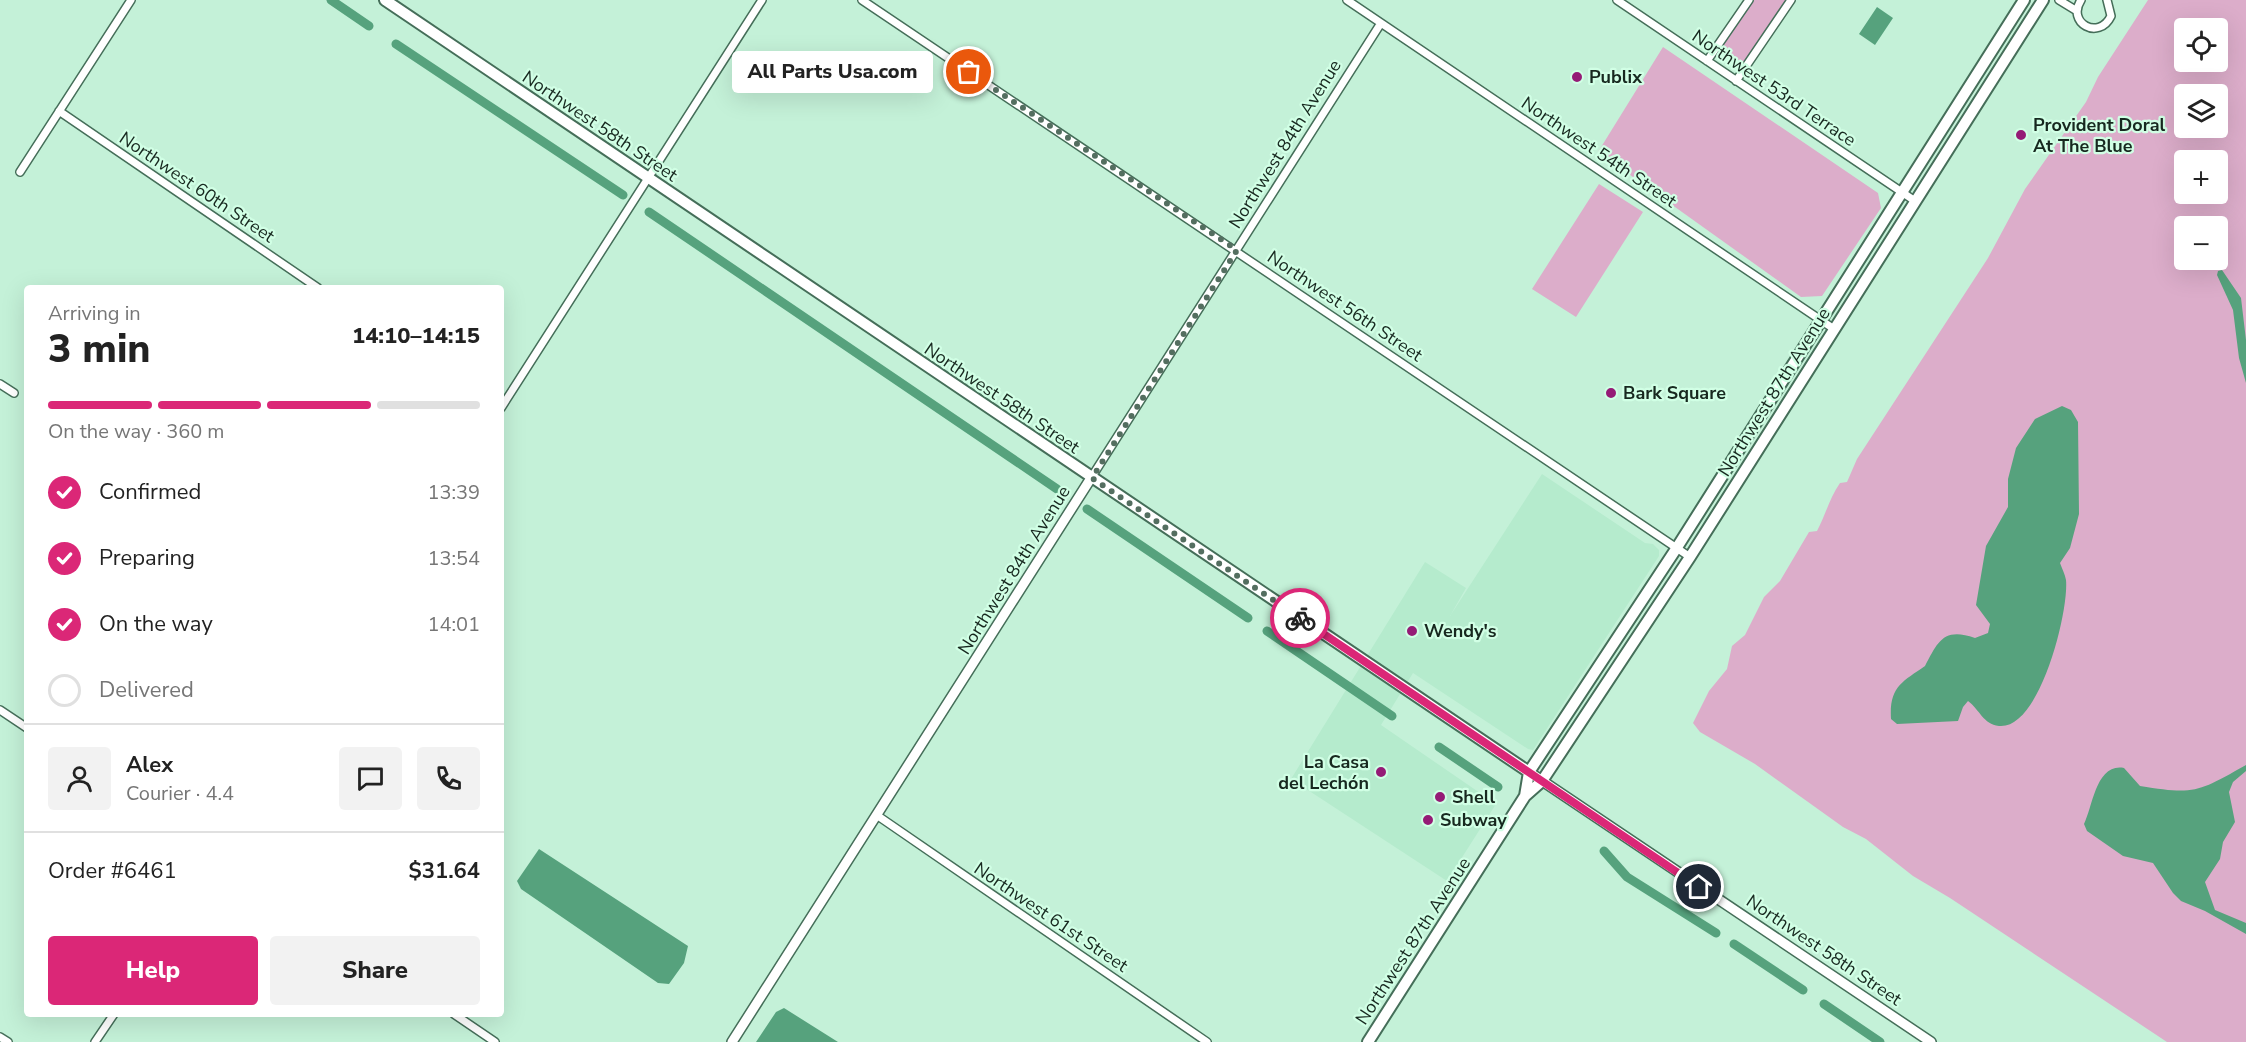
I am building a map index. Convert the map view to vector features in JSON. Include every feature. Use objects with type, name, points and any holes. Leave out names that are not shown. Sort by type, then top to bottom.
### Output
[{"type":"main road","name":"Northwest 58th Street","points":[[385,0],[1529,772]]},
{"type":"main road","name":"Northwest 87th Avenue","points":[[1525,796],[1529,772],[1676,549],[2024,0]]},
{"type":"main road","name":"Northwest 87th Avenue","points":[[1368,1042],[1525,796],[1542,782],[1690,557],[2043,0]]},
{"type":"street","points":[[20,172],[131,0]]},
{"type":"street","points":[[504,403],[762,0]]},
{"type":"street","name":"Northwest 56th Street","points":[[862,0],[1237,250],[1690,557]]},
{"type":"street","name":"Northwest 54th Street","points":[[1347,0],[1834,329]]},
{"type":"street","name":"Northwest 53rd Terrace","points":[[1617,0],[1915,201]]},
{"type":"street","points":[[1707,61],[1749,0]]},
{"type":"street","points":[[1737,81],[1791,0]]},
{"type":"street","points":[[2059,0],[2077,11],[2084,26],[2098,29],[2111,16],[2107,0]]},
{"type":"street","points":[[2077,11],[2082,0]]},
{"type":"street","name":"Northwest 84th Avenue","points":[[732,1042],[1382,23]]},
{"type":"street","name":"Northwest 60th Street","points":[[59,111],[314,285]]},
{"type":"street","points":[[0,384],[14,393]]},
{"type":"street","points":[[0,710],[24,726]]},
{"type":"street","name":"Northwest 58th Street","points":[[1529,772],[1930,1042]]},
{"type":"street","name":"Northwest 61st Street","points":[[878,816],[1207,1042]]},
{"type":"street","points":[[95,1042],[112,1017]]},
{"type":"street","points":[[458,1017],[495,1042]]},
{"type":"street","points":[[0,1037],[8,1042]]},
{"type":"shaded area","points":[[1754,0],[1788,0],[1744,65],[1720,49]]},
{"type":"shaded area","points":[[2148,0],[2246,0],[2246,1042],[2167,1042],[1950,898],[1913,876],[1866,839],[1843,827],[1755,764],[1700,732],[1693,723],[1709,691],[1727,669],[1732,646],[1745,635],[1764,597],[1780,581],[1809,532],[1817,531],[1836,489],[1840,483],[1847,482],[1857,459],[1988,258],[2025,189],[2086,102],[2098,77]]},
{"type":"shaded area","points":[[1877,7],[1893,18],[1875,45],[1859,34]]},
{"type":"shaded area","points":[[1663,47],[1878,193],[1881,208],[1822,296],[1801,297],[1598,152]]},
{"type":"shaded area","points":[[1599,184],[1643,212],[1576,317],[1532,289]]},
{"type":"shaded area","points":[[2222,270],[2241,298],[2246,340],[2246,383],[2239,358],[2233,310],[2217,275],[2218,271]]},
{"type":"shaded area","points":[[2062,406],[2071,410],[2078,422],[2079,514],[2070,548],[2060,563],[2066,580],[2063,616],[2049,666],[2039,690],[2027,709],[2014,722],[1999,726],[1985,720],[1968,701],[1958,721],[1897,724],[1891,719],[1892,699],[1895,692],[1904,681],[1925,666],[1943,639],[1956,634],[1975,638],[1988,633],[1990,624],[1976,605],[1986,546],[2008,507],[2008,479],[2016,448],[2035,419]]},
{"type":"shaded area","points":[[1542,474],[1645,543],[1653,544],[1659,550],[1659,556],[1533,750],[1528,749],[1413,673],[1381,725],[1496,804],[1447,881],[1291,779],[1425,562],[1466,588],[1450,616]]},
{"type":"shaded area","points":[[2246,765],[2246,771],[2233,782],[2229,792],[2235,822],[2223,842],[2220,859],[2205,882],[2215,910],[2246,923],[2246,934],[2205,911],[2181,901],[2153,863],[2123,856],[2087,831],[2084,824],[2101,779],[2115,768],[2124,768],[2140,786],[2185,790],[2206,786]]},
{"type":"shaded area","points":[[539,849],[688,946],[684,963],[669,984],[658,983],[521,889],[517,881]]},
{"type":"shaded area","points":[[784,1008],[838,1042],[756,1042],[776,1012]]},
{"type":"waterway","points":[[331,0],[369,26]]},
{"type":"waterway","points":[[396,44],[623,195]]},
{"type":"waterway","points":[[649,212],[1057,489]]},
{"type":"waterway","points":[[1087,509],[1248,618]]},
{"type":"waterway","points":[[1267,631],[1392,716]]},
{"type":"waterway","points":[[1439,747],[1498,787]]},
{"type":"waterway","points":[[1604,851],[1627,877],[1716,933]]},
{"type":"waterway","points":[[1734,944],[1803,990]]},
{"type":"waterway","points":[[1824,1004],[1880,1042]]},
{"type":"way so far","points":[[969,72],[1237,250],[1092,478],[1300,618]]},
{"type":"place","name":"All Parts Usa.com","points":[[969,72]]},
{"type":"place","name":"Publix","points":[[1577,77]]},
{"type":"place","name":"Provident Doral At The Blue","points":[[2021,135]]},
{"type":"place","name":"Bark Square","points":[[1611,393]]},
{"type":"place","name":"Wendy's","points":[[1412,631]]},
{"type":"place","name":"La Casa del Lechón","points":[[1381,772]]},
{"type":"place","name":"Shell","points":[[1440,797]]},
{"type":"place","name":"Subway","points":[[1428,820]]},
{"type":"route","points":[[1300,618],[1699,887]]}]
